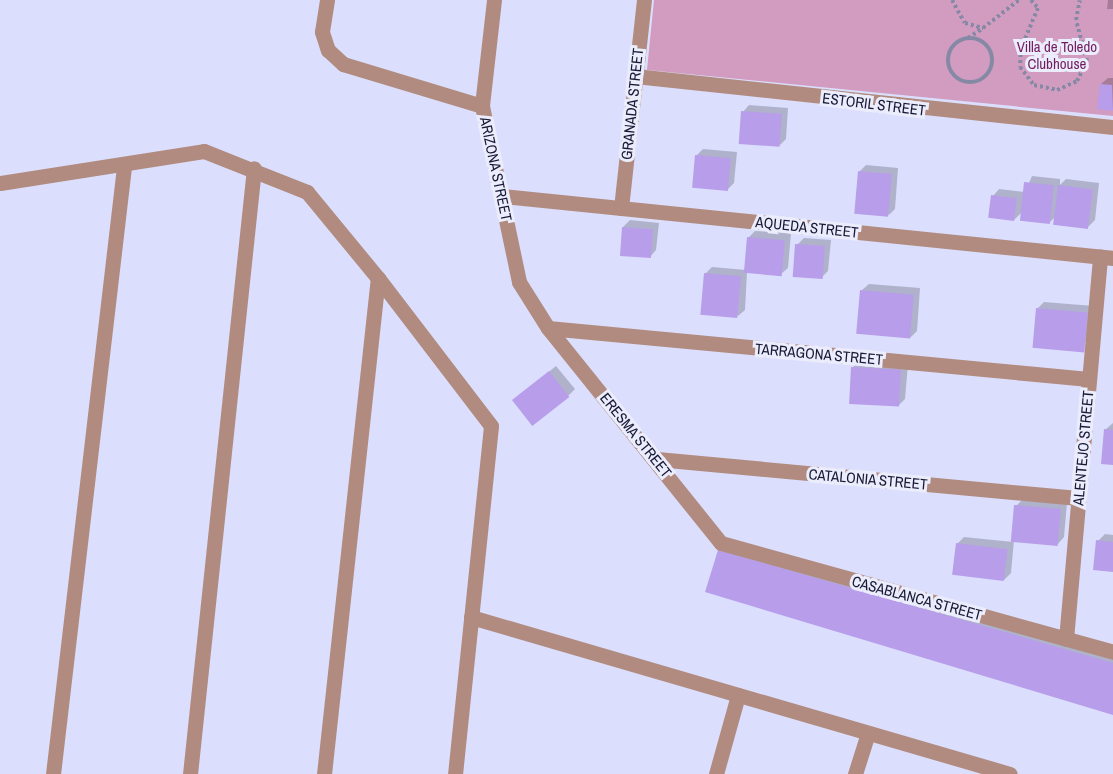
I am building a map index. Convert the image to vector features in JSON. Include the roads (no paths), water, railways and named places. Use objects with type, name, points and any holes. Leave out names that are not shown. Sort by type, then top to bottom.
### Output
[{"type":"street","points":[[327,0],[322,32],[328,50],[343,64],[482,106]]},
{"type":"street","name":"ARIZONA STREET","points":[[494,0],[482,106],[519,282],[548,328]]},
{"type":"street","name":"GRANADA STREET","points":[[621,208],[644,0]]},
{"type":"street","name":"ESTORIL STREET","points":[[635,76],[1113,127]]},
{"type":"street","points":[[0,183],[124,167],[204,151],[254,168],[307,192],[378,278],[491,426],[455,774]]},
{"type":"street","points":[[53,774],[124,167]]},
{"type":"street","points":[[190,774],[254,168]]},
{"type":"street","name":"AQUEDA STREET","points":[[502,196],[1107,257]]},
{"type":"street","name":"ALENTEJO STREET","points":[[1066,639],[1089,379],[1107,257]]},
{"type":"street","points":[[324,774],[378,278]]},
{"type":"street","name":"TARRAGONA STREET","points":[[548,328],[1089,379]]},
{"type":"street","name":"ERESMA STREET","points":[[548,328],[657,459],[720,543]]},
{"type":"street","name":"CATALONIA STREET","points":[[657,459],[1078,498]]},
{"type":"street","name":"CASABLANCA STREET","points":[[720,543],[1113,652]]},
{"type":"street","points":[[471,617],[1003,773]]},
{"type":"street","points":[[716,774],[738,695]]},
{"type":"street","points":[[855,774],[868,733]]},
{"type":"park label","name":"Villa de Toledo Clubhouse","points":[[1057,54]]}]
